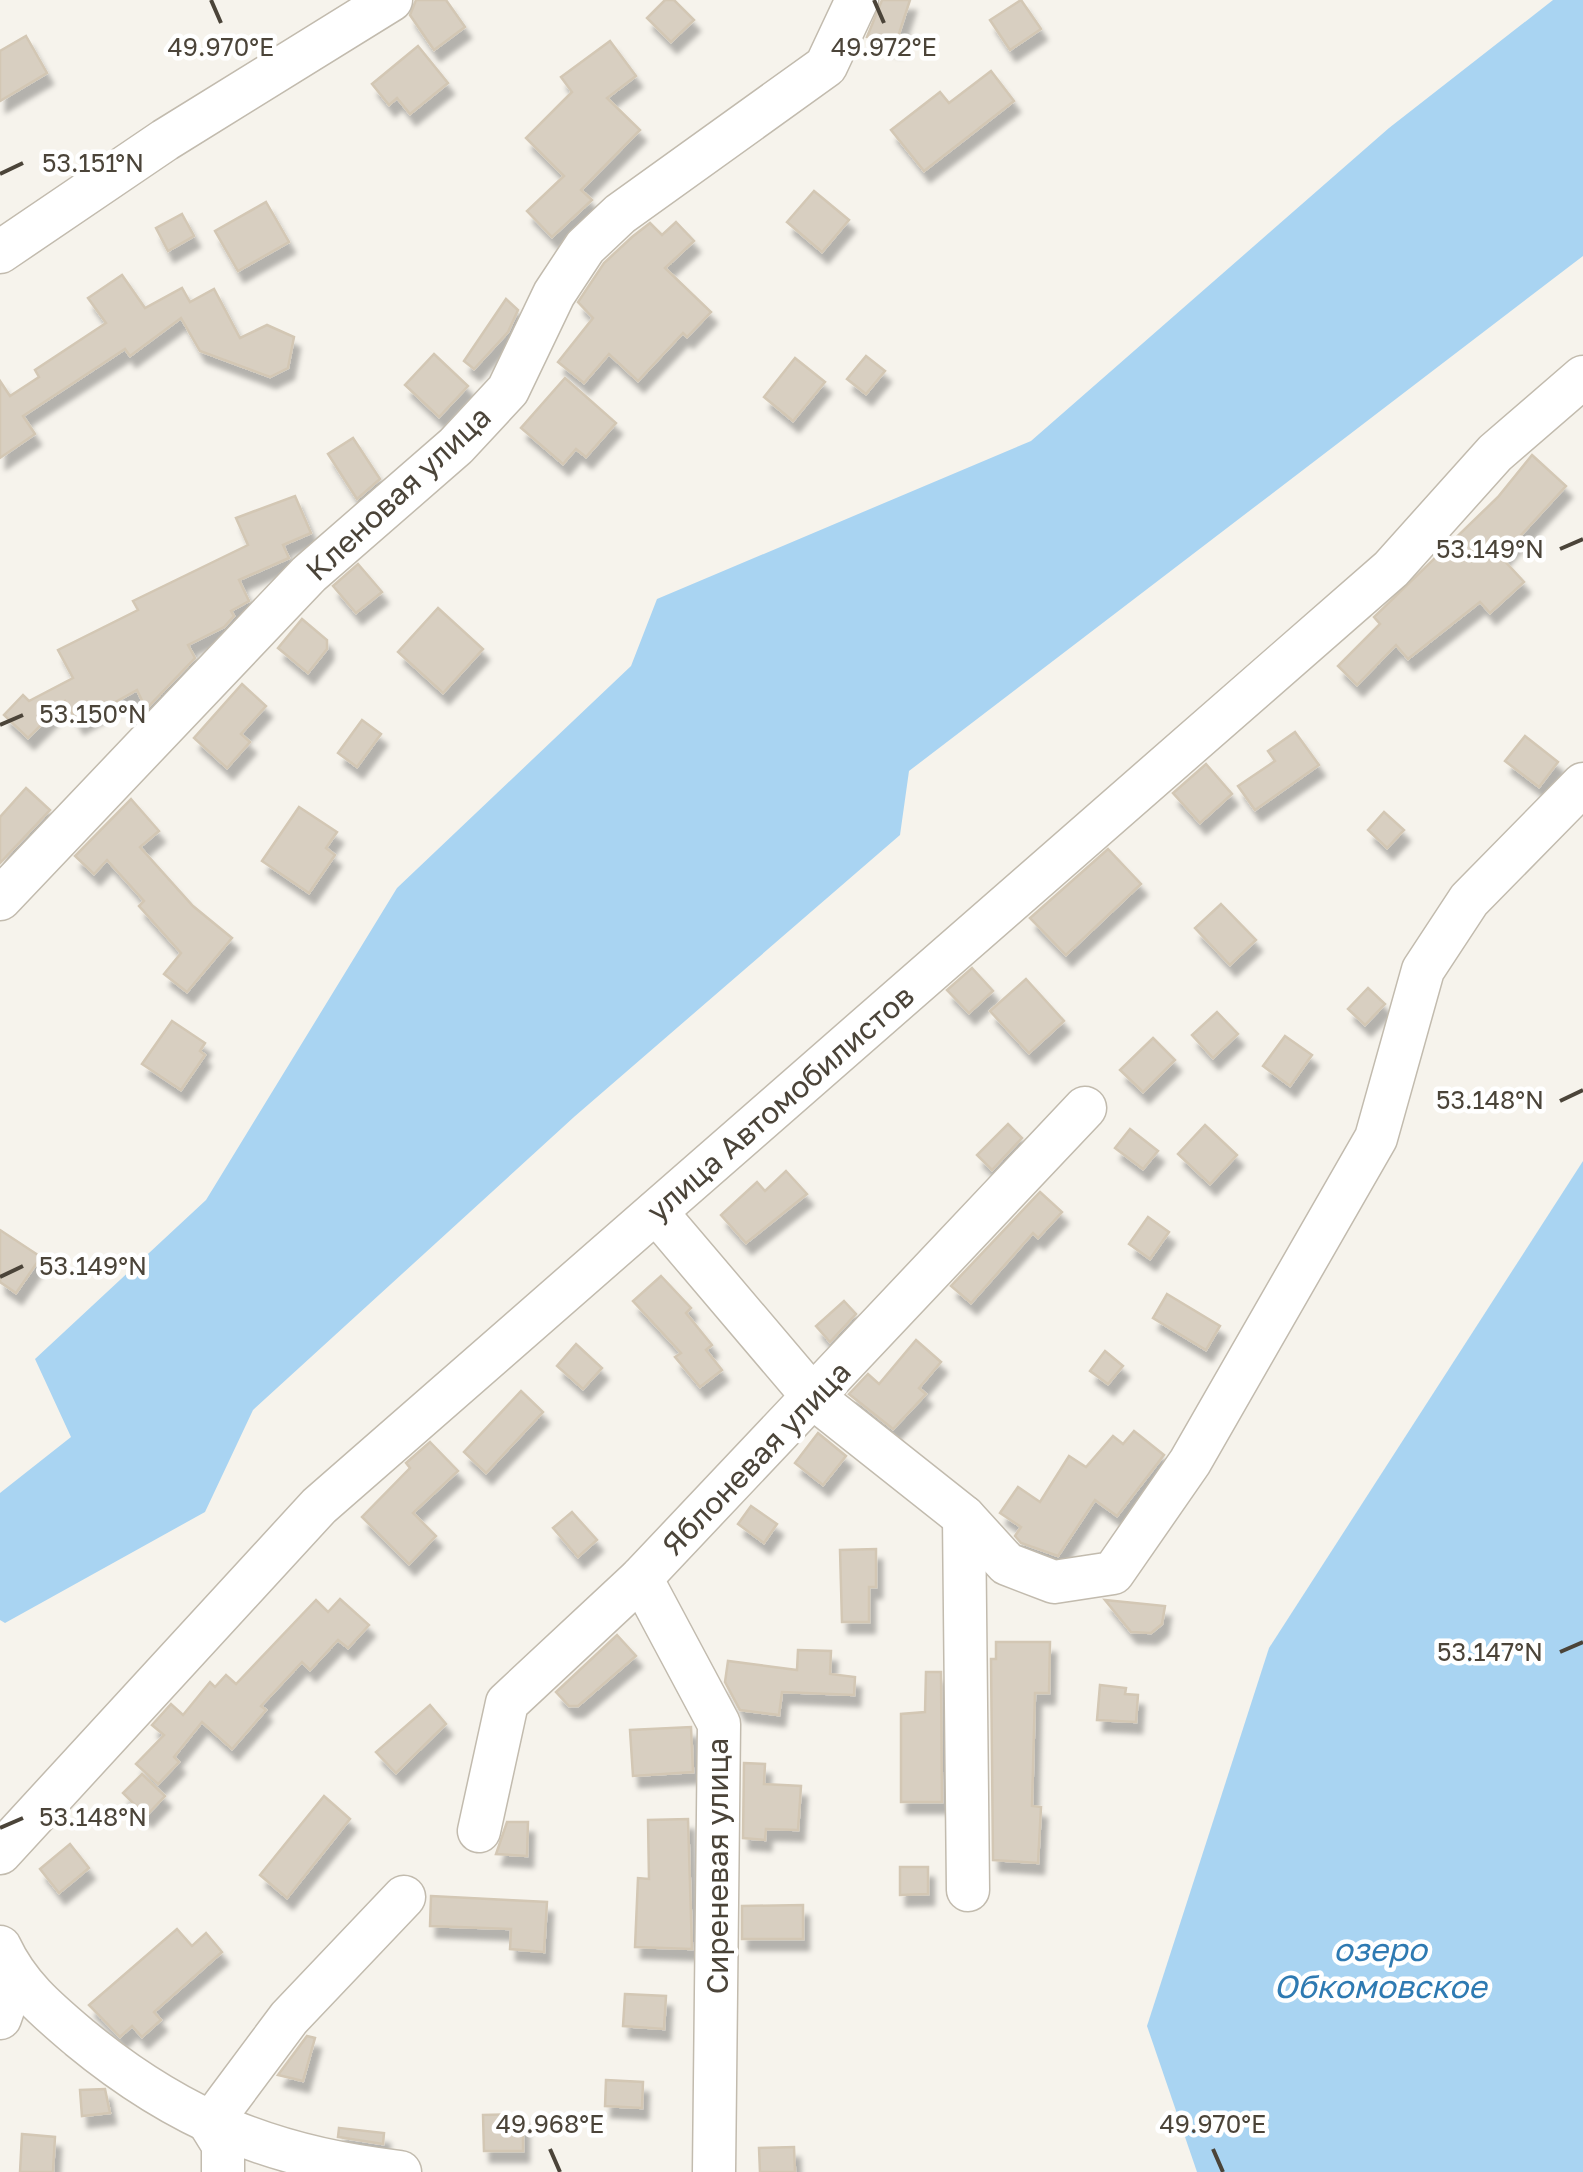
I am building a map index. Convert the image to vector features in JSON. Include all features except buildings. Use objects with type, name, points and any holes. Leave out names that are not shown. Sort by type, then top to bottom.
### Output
[{"type":"street","points":[[0,252],[165,140],[391,0]]},
{"type":"street","name":"Кленовая улица","points":[[0,899],[310,574],[456,446],[508,390],[554,294],[585,247],[620,214],[826,66],[856,0]]},
{"type":"street","name":"улица Автомобилистов","points":[[0,1853],[319,1506],[1390,569],[1495,452],[1583,378]]},
{"type":"street","points":[[656,1212],[814,1398],[964,1517],[1007,1564],[1054,1582],[1113,1574],[1190,1462],[1376,1138],[1423,970],[1470,900],[1583,784]]},
{"type":"street","name":"Яблоневая улица","points":[[479,1831],[507,1703],[641,1578],[1085,1108]]},
{"type":"street","points":[[964,1517],[968,1890]]},
{"type":"street","name":"Сиреневая улица","points":[[641,1578],[719,1724],[714,2172]]},
{"type":"street","points":[[210,2124],[289,2018],[404,1898]]},
{"type":"street","points":[[7,1962],[135,2083],[210,2124],[331,2164],[400,2172]]},
{"type":"street","points":[[0,2018],[7,1962]]},
{"type":"street","points":[[210,2124],[224,2145],[223,2172]]},
{"type":"water","points":[[1553,0],[1583,0],[1583,256],[909,771],[900,835],[574,1117],[253,1410],[205,1512],[5,1623],[0,1620],[0,1493],[71,1437],[35,1359],[206,1200],[397,888],[631,666],[657,599],[1031,441],[1389,128]]},
{"type":"water","name":"озеро Обкомовское","points":[[1583,1161],[1583,2172],[1197,2172],[1147,2026],[1269,1648]]}]
